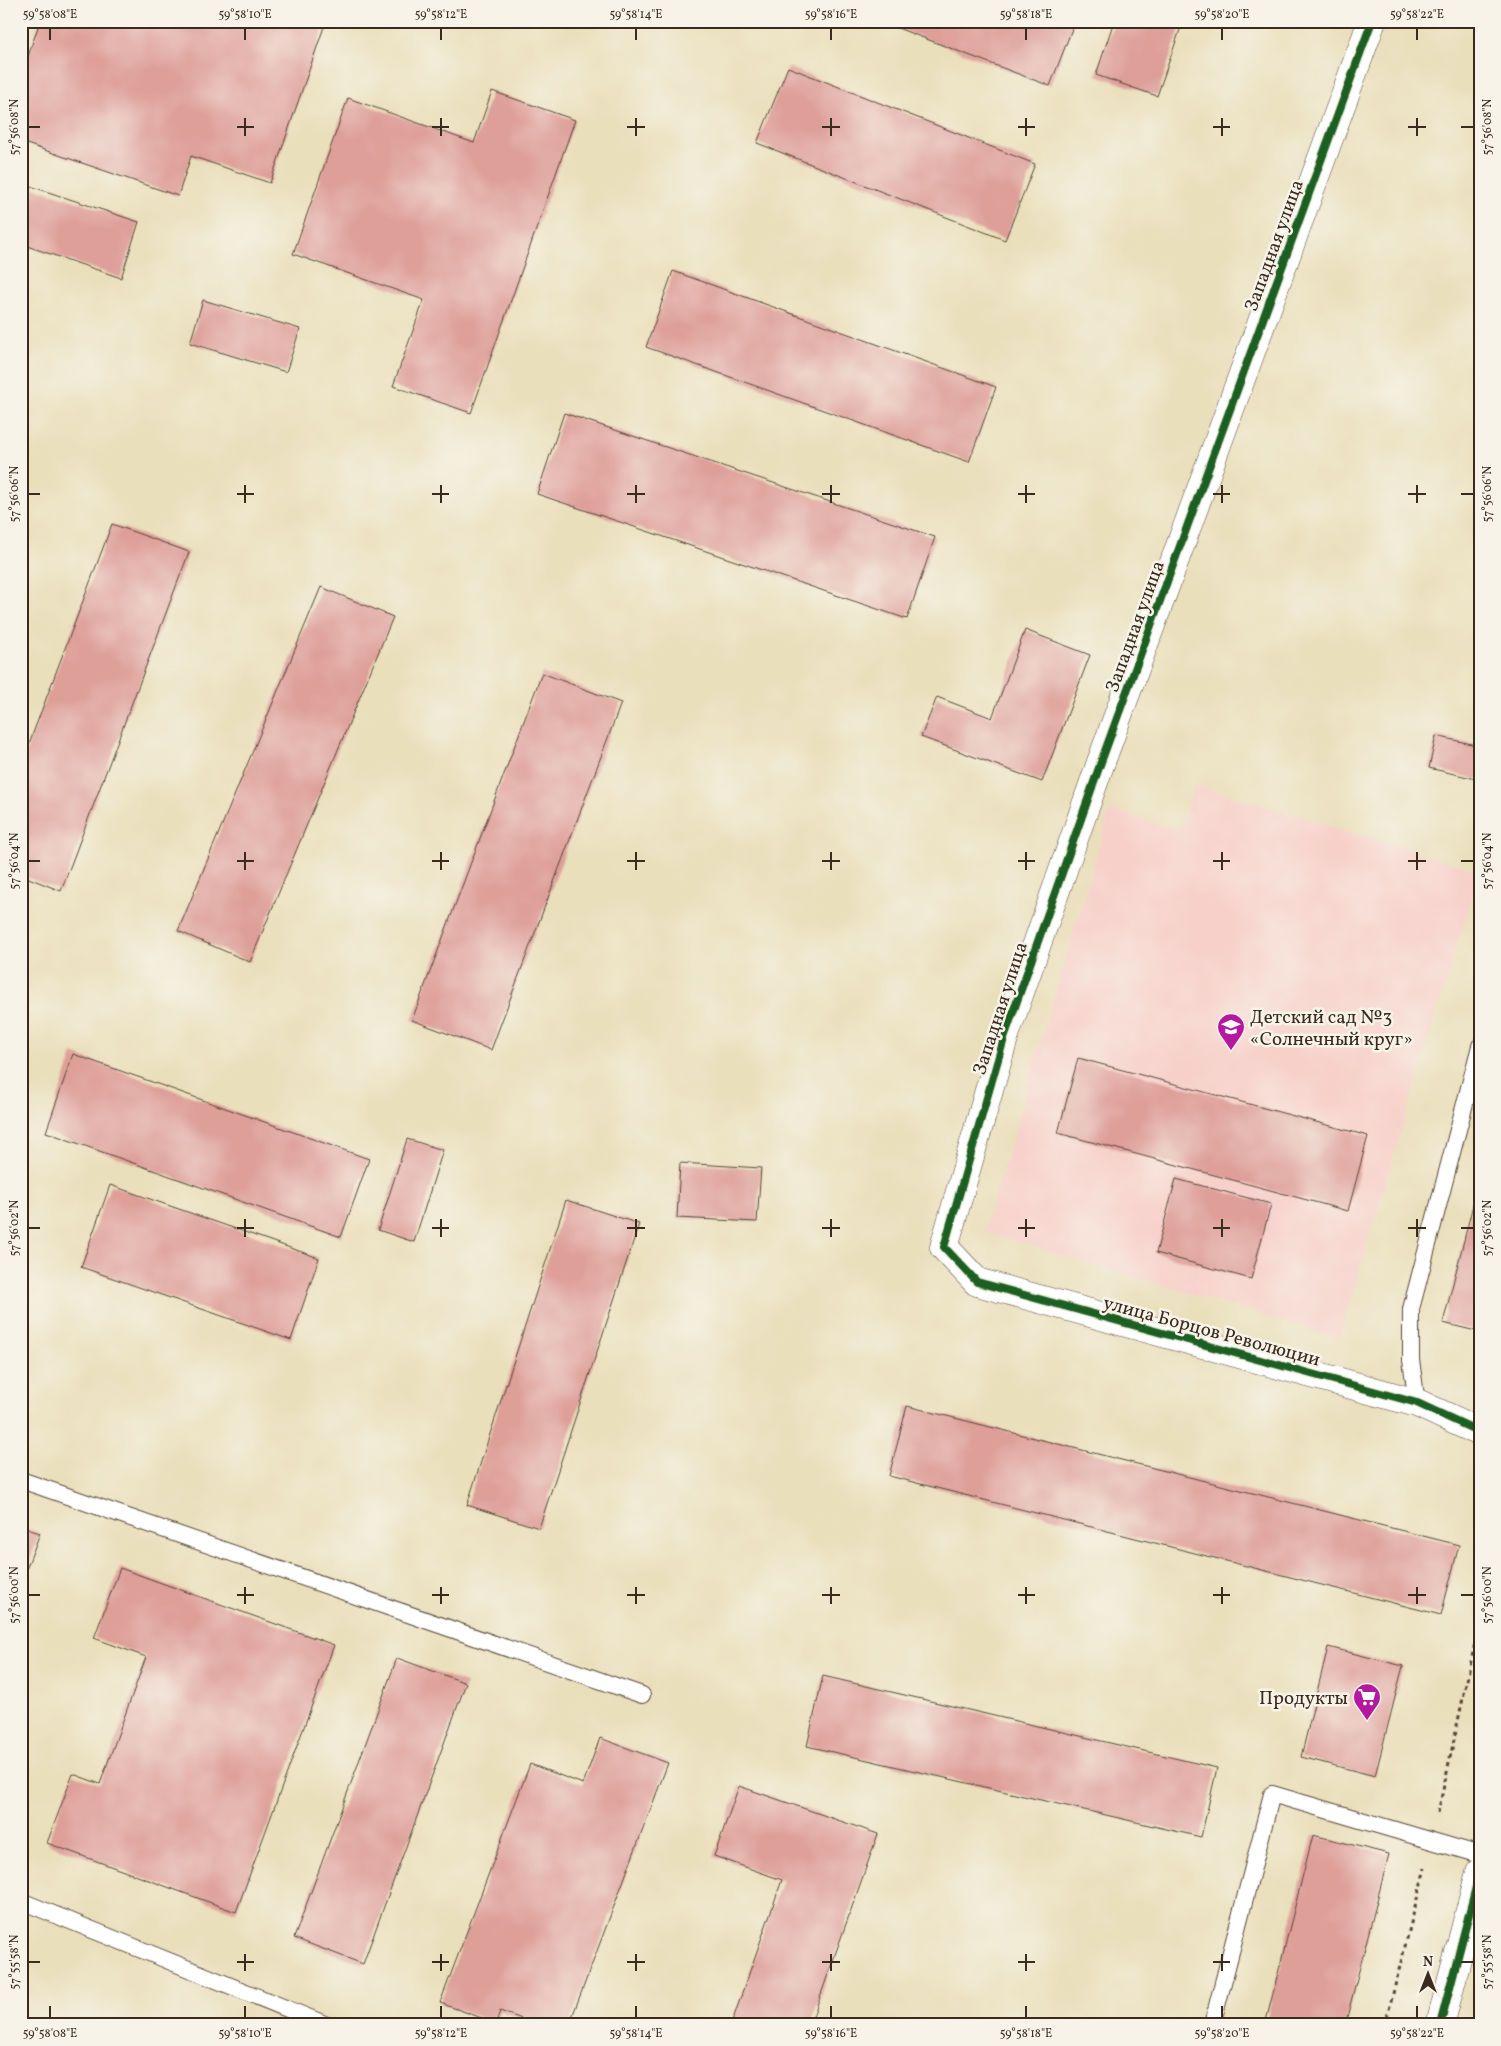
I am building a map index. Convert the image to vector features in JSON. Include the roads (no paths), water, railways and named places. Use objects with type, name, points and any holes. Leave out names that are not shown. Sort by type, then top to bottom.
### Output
[{"type":"street","name":"Западная улица","points":[[944,1247],[1005,1035],[1101,762],[1372,21]]},
{"type":"street","name":"улица Борцов Революции","points":[[944,1247],[977,1282],[1417,1403],[1480,1432]]},
{"type":"street","points":[[1440,2025],[1480,1872]]},
{"type":"lane","points":[[1417,1403],[1411,1360],[1411,1309],[1480,1046]]},
{"type":"lane","points":[[21,1480],[642,1695]]},
{"type":"lane","points":[[1212,2025],[1272,1794],[1480,1855]]},
{"type":"lane","points":[[21,1901],[327,2025]]},
{"type":"place","name":"Детский сад №3 «Солнечный круг»","points":[[1231,1051]]},
{"type":"place","name":"Продукты","points":[[1367,1721]]}]
